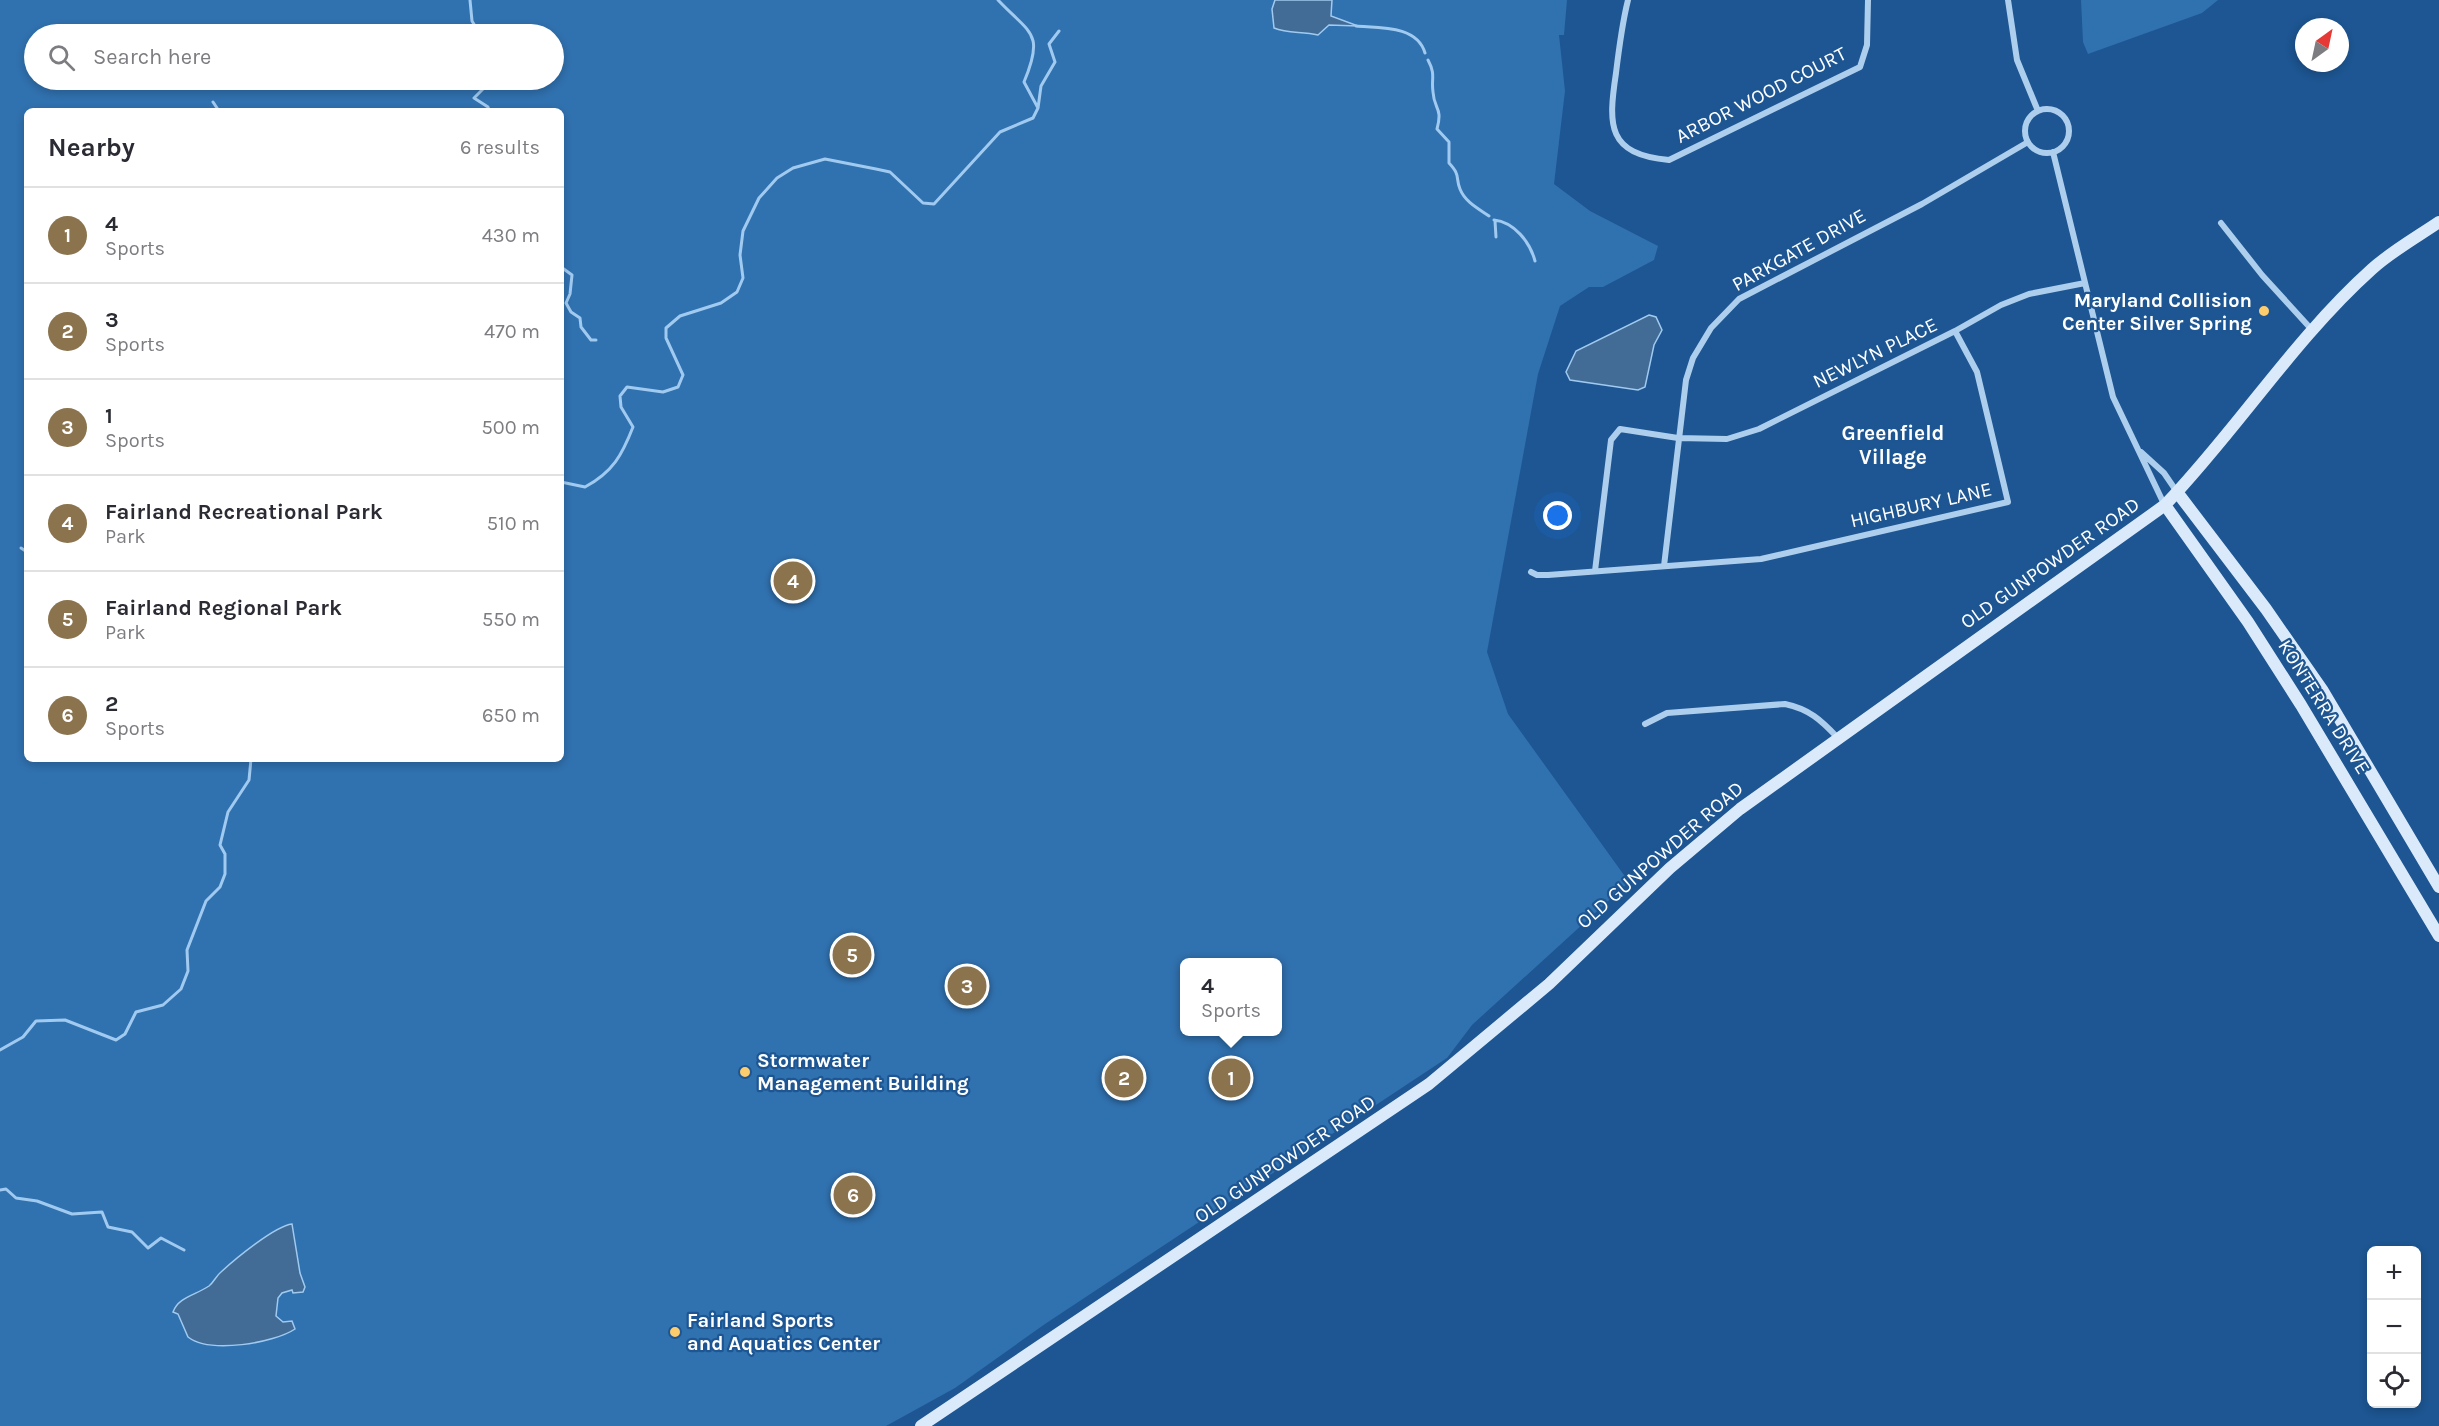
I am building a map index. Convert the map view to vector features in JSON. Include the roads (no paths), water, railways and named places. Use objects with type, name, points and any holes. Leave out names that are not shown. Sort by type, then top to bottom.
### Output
[{"type":"main road","name":"OLD GUNPOWDER ROAD","points":[[921,1426],[1429,1084],[1549,984],[1702,840],[1838,737],[2165,505],[2211,456],[2313,331],[2372,269],[2439,222]]},
{"type":"main road","name":"KONTERRA DRIVE","points":[[2177,492],[2266,609],[2323,691],[2439,887]]},
{"type":"main road","name":"KONTERRA DRIVE","points":[[2165,505],[2248,622],[2301,705],[2439,936]]},
{"type":"street","name":"ARBOR WOOD COURT","points":[[1628,0],[1610,112],[1614,132],[1626,147],[1646,158],[1669,160],[1860,67],[1867,45],[1868,0]]},
{"type":"street","points":[[2008,0],[2017,60],[2038,111]]},
{"type":"street","points":[[2054,110],[2066,120],[2068,135],[2060,148],[2053,152],[2043,152],[2028,142],[2025,135],[2027,120],[2038,111],[2054,110]]},
{"type":"street","name":"PARKGATE DRIVE","points":[[1664,566],[1686,380],[1693,358],[1711,328],[1739,299],[1922,204],[2028,142]]},
{"type":"street","points":[[2053,152],[2113,397],[2165,505]]},
{"type":"street","points":[[2221,223],[2262,275],[2313,331]]},
{"type":"street","name":"NEWLYN PLACE","points":[[1594,571],[1609,451],[1615,432],[1620,429],[1678,438],[1726,439],[1759,429],[2001,306],[2028,294],[2085,283]]},
{"type":"street","name":"HIGHBURY LANE","points":[[1664,566],[1761,559],[2008,502],[1977,372],[1955,331]]},
{"type":"street","points":[[2139,450],[2164,473],[2177,492]]},
{"type":"street","points":[[1531,572],[1537,575],[1664,566]]},
{"type":"street","points":[[1645,724],[1667,713],[1785,704],[1801,707],[1817,716],[1838,737]]},
{"type":"waterway","points":[[470,0],[474,24]]},
{"type":"waterway","points":[[564,483],[585,487],[603,475],[615,462],[633,427],[621,407],[620,396],[627,387],[663,392],[678,387],[683,375],[666,338],[666,328],[680,316],[721,303],[737,292],[743,278],[740,255],[743,231],[759,198],[777,178],[793,168],[825,159],[890,172],[923,203],[934,204],[1000,132],[1033,118],[1038,108],[1024,82],[1033,53],[1031,35],[998,0]]},
{"type":"waterway","points":[[1356,26],[1386,28],[1406,33],[1421,44],[1425,53]]},
{"type":"waterway","points":[[1038,108],[1041,86],[1055,62],[1049,44],[1059,31]]},
{"type":"waterway","points":[[1428,60],[1433,73],[1434,98],[1439,112],[1437,129],[1449,142],[1449,163],[1453,167],[1465,198],[1489,216]]},
{"type":"waterway","points":[[482,90],[474,98],[488,108]]},
{"type":"waterway","points":[[213,102],[217,108]]},
{"type":"waterway","points":[[1494,220],[1508,225],[1520,234],[1535,261]]},
{"type":"waterway","points":[[1495,221],[1496,237]]},
{"type":"waterway","points":[[564,269],[572,275],[570,294],[566,303],[571,312],[580,318],[581,327],[591,340],[596,340]]},
{"type":"waterway","points":[[0,1050],[23,1037],[36,1021],[65,1020],[116,1040],[125,1034],[136,1012],[163,1005],[181,989],[188,971],[187,950],[206,901],[220,887],[225,874],[225,854],[220,845],[228,812],[249,780],[251,762]]},
{"type":"waterway","points":[[0,1190],[6,1189],[16,1198],[37,1201],[72,1214],[102,1212],[108,1227],[132,1232],[148,1248],[161,1238],[184,1250]]},
{"type":"place","name":"Maryland Collision Center Silver Spring","points":[[2264,311]]},
{"type":"place","name":"Fairland Recreational Park","points":[[793,581]]},
{"type":"place","name":"Fairland Regional Park","points":[[852,955]]},
{"type":"place","name":"1","points":[[967,986]]},
{"type":"place","name":"Stormwater Management Building","points":[[745,1072]]},
{"type":"place","name":"3","points":[[1124,1078]]},
{"type":"place","name":"4","points":[[1231,1078]]},
{"type":"place","name":"2","points":[[853,1195]]},
{"type":"place","name":"Fairland Sports and Aquatics Center","points":[[675,1332]]},
{"type":"district","name":"Greenfield Village","points":[[1893,445]]}]
